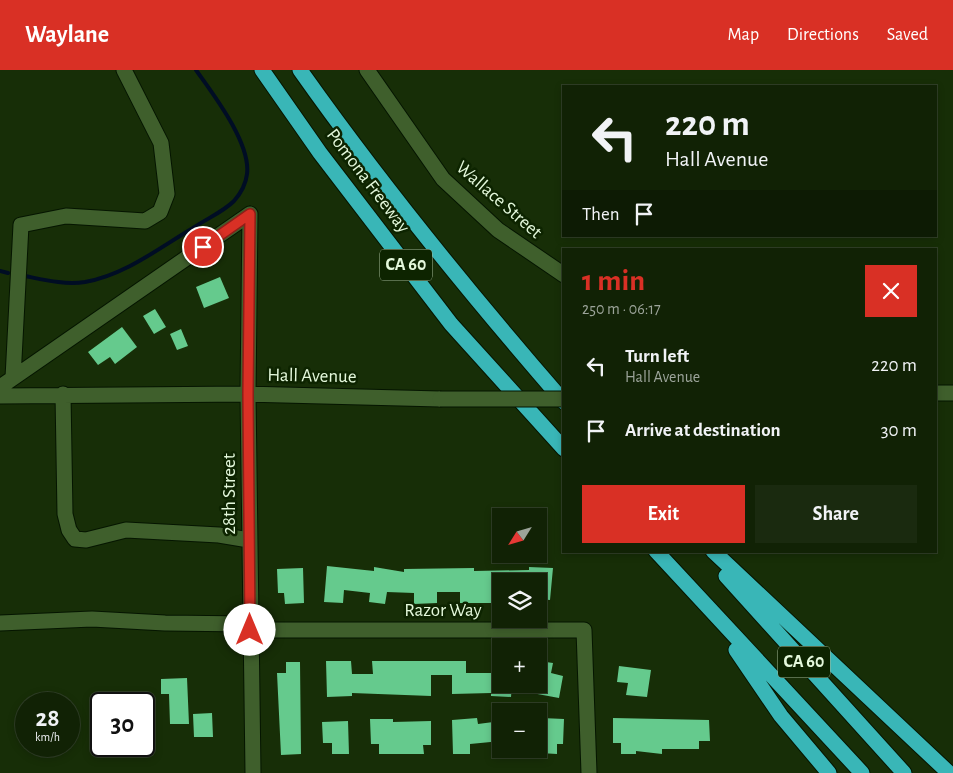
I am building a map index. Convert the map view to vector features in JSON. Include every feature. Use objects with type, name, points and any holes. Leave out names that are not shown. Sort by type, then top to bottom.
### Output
[{"type":"highway","name":"Pomona Freeway","points":[[262,70],[320,153],[451,324],[562,447]]},
{"type":"highway","name":"Pomona Freeway","points":[[300,70],[346,134],[478,304],[562,399]]},
{"type":"highway","name":"CA 60","points":[[658,553],[862,773]]},
{"type":"highway","name":"CA 60","points":[[705,553],[904,773]]},
{"type":"highway","points":[[715,553],[949,773]]},
{"type":"highway","points":[[712,613],[781,716],[829,773]]},
{"type":"street","points":[[6,382],[21,225],[66,216],[145,221],[160,212],[167,194],[161,143],[124,70]]},
{"type":"street","name":"Wallace Street","points":[[367,70],[443,179],[498,230],[562,274]]},
{"type":"street","name":"28th Street","points":[[6,382],[250,214],[248,394],[253,773]]},
{"type":"street","points":[[937,393],[953,393]]},
{"type":"street","points":[[64,394],[65,514],[69,530],[74,538],[86,540],[126,530],[219,535],[249,540]]},
{"type":"street","name":"Hall Avenue","points":[[0,396],[248,394],[562,401]]},
{"type":"street","points":[[0,623],[92,619],[250,627]]},
{"type":"street","name":"Razor Way","points":[[250,627],[584,630],[589,773]]},
{"type":"building","points":[[220,277],[229,298],[204,308],[196,287]]},
{"type":"building","points":[[155,309],[166,327],[154,334],[143,316]]},
{"type":"building","points":[[122,327],[137,347],[115,364],[110,357],[98,365],[88,352]]},
{"type":"building","points":[[181,329],[188,346],[177,350],[170,334]]},
{"type":"building","points":[[327,566],[374,571],[374,567],[404,572],[404,569],[474,568],[474,571],[529,570],[529,567],[553,568],[550,600],[547,600],[547,573],[492,573],[492,603],[460,603],[460,592],[437,592],[437,603],[414,604],[414,593],[387,592],[385,604],[369,602],[370,593],[344,590],[343,603],[324,602]]},
{"type":"building","points":[[303,568],[304,603],[285,604],[284,593],[278,593],[277,569]]},
{"type":"building","points":[[326,661],[351,661],[352,674],[373,674],[372,661],[466,661],[466,673],[492,673],[492,693],[511,693],[511,697],[491,696],[491,693],[452,694],[452,675],[431,675],[431,696],[352,693],[352,696],[327,697]]},
{"type":"building","points":[[286,662],[300,662],[301,754],[281,755],[277,673],[286,673]]},
{"type":"building","points":[[547,662],[553,663],[551,673],[563,676],[559,698],[532,693],[547,693]]},
{"type":"building","points":[[619,666],[651,670],[647,697],[626,695],[628,683],[617,682]]},
{"type":"building","points":[[187,678],[189,724],[170,724],[169,694],[161,694],[161,679]]},
{"type":"building","points":[[212,713],[213,737],[194,737],[193,714]]},
{"type":"building","points":[[477,718],[478,724],[492,722],[492,742],[470,744],[470,754],[453,754],[452,720]]},
{"type":"building","points":[[547,718],[564,719],[563,744],[557,744],[557,754],[547,753]]},
{"type":"building","points":[[613,718],[709,720],[710,741],[699,741],[699,749],[662,749],[662,754],[636,751],[636,754],[621,754],[621,743],[613,743]]},
{"type":"building","points":[[370,719],[393,719],[393,722],[431,721],[431,745],[423,745],[424,754],[379,754],[379,744],[371,744]]},
{"type":"building","points":[[348,721],[349,754],[332,754],[332,743],[323,743],[322,722]]},
{"type":"waterway","points":[[25,276],[55,282],[78,283],[114,273],[128,267],[220,212],[239,195],[247,174],[247,162],[243,148],[229,119],[196,70]]},
{"type":"waterway","points":[[0,271],[8,273]]},
{"type":"route","points":[[203,247],[250,214],[248,394],[250,630]]}]
